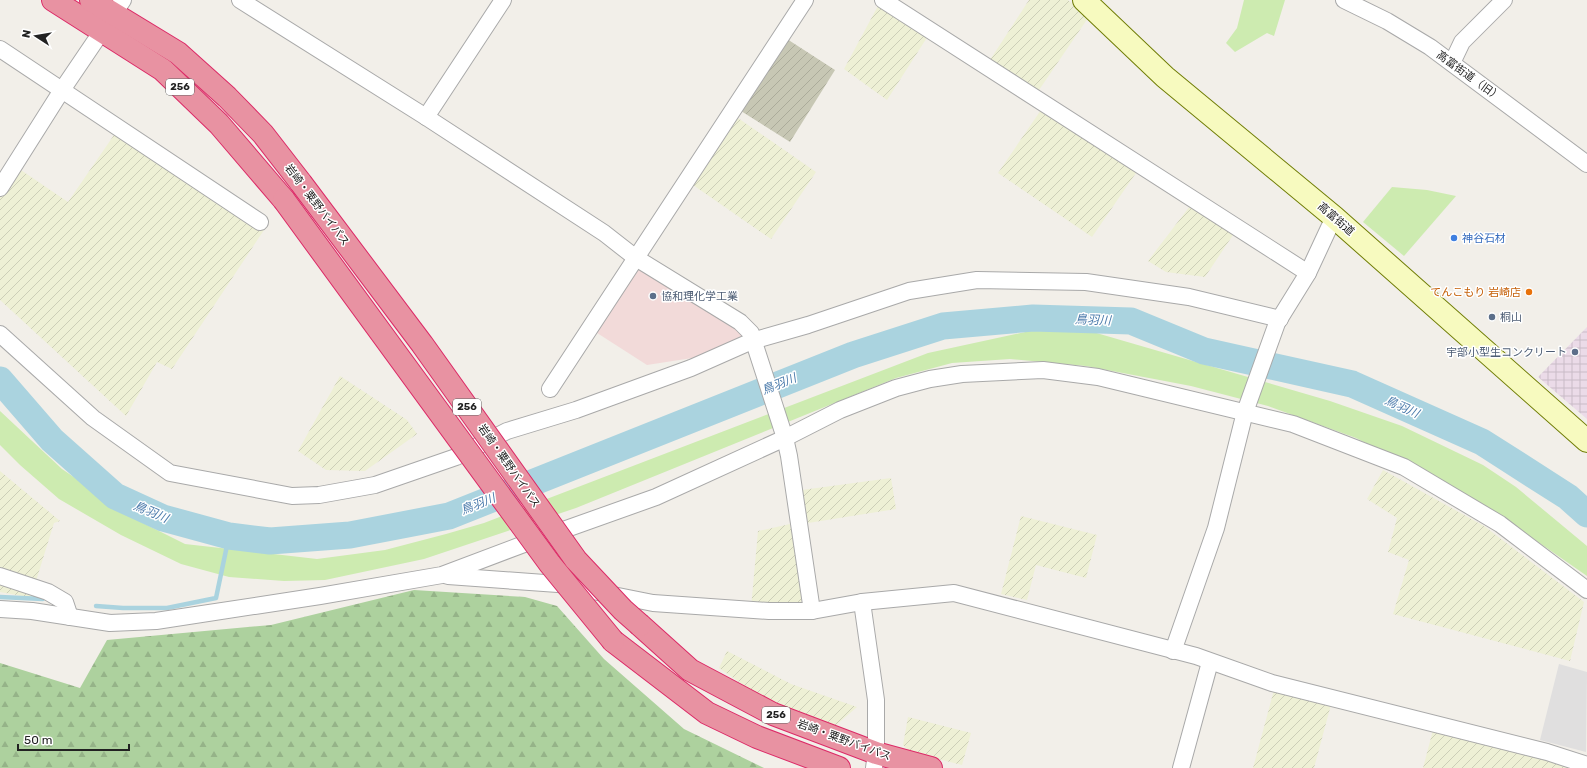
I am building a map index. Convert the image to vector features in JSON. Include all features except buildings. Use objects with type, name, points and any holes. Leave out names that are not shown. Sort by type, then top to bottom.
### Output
[{"type":"highway","name":"岩崎・粟野バイパス","points":[[53,0],[113,15],[163,70],[219,124],[284,200],[550,564],[613,641],[707,713],[757,738],[839,768]]},
{"type":"highway","name":"岩崎・粟野バイパス","points":[[91,0],[113,15],[178,53],[227,97],[263,134],[422,344],[576,560],[623,610],[690,670],[774,714],[875,760],[931,768]]},
{"type":"street","points":[[240,0],[426,117],[604,233],[636,258],[740,322],[750,333],[784,435],[789,456],[812,611]]},
{"type":"street","points":[[426,117],[503,0]]},
{"type":"street","points":[[550,389],[805,0]]},
{"type":"street","points":[[883,0],[1308,273]]},
{"type":"street","name":"高富街道","points":[[1084,0],[1165,77],[1334,217],[1587,441]]},
{"type":"street","name":"高富街道（旧）","points":[[1344,0],[1387,21],[1430,47],[1587,164]]},
{"type":"street","points":[[1452,63],[1462,42],[1500,1]]},
{"type":"street","points":[[0,188],[62,90],[113,15]]},
{"type":"street","points":[[0,49],[260,222]]},
{"type":"street","points":[[1173,651],[1216,528],[1245,409],[1278,321],[1308,273],[1334,217]]},
{"type":"street","points":[[0,334],[93,418],[170,473],[292,496],[319,495],[375,485],[456,457],[507,431],[576,410],[753,344],[908,291],[977,280],[1086,282],[1189,297],[1278,321]]},
{"type":"street","points":[[0,610],[32,611],[110,622],[156,621],[320,596],[442,575],[656,497],[784,435],[840,410],[896,388],[930,379],[962,374],[1043,370],[1098,377],[1245,409],[1293,424],[1404,467],[1500,524],[1587,590]]},
{"type":"street","points":[[442,575],[558,584],[653,603],[769,611],[812,611],[862,602],[954,593],[1196,656],[1272,683],[1547,752],[1587,765]]},
{"type":"street","points":[[0,576],[48,592],[65,602],[70,617]]},
{"type":"street","points":[[862,602],[876,700],[875,760]]},
{"type":"street","points":[[1181,768],[1210,662]]},
{"type":"shaded area","points":[[1029,0],[1068,0],[1088,18],[1037,93],[988,63]]},
{"type":"shaded area","points":[[879,4],[928,36],[887,100],[844,69]]},
{"type":"shaded area","points":[[787,39],[835,70],[790,142],[741,111]]},
{"type":"shaded area","points":[[1043,107],[1138,170],[1092,237],[998,173]]},
{"type":"shaded area","points":[[738,118],[816,172],[771,239],[693,185]]},
{"type":"shaded area","points":[[114,135],[264,230],[172,369],[157,362],[126,416],[0,300],[0,195],[18,168],[68,202]]},
{"type":"shaded area","points":[[1193,202],[1233,235],[1205,277],[1166,272],[1148,261]]},
{"type":"shaded area","name":"協和理化学工業","points":[[640,261],[744,335],[705,356],[647,365],[594,331]]},
{"type":"shaded area","name":"宇部小型生コンクリート","points":[[1587,327],[1587,419],[1538,377]]},
{"type":"shaded area","points":[[340,376],[407,420],[417,434],[365,471],[326,470],[298,451]]},
{"type":"shaded area","points":[[1383,470],[1484,526],[1584,602],[1570,661],[1393,614],[1409,560],[1388,552],[1397,518],[1367,499]]},
{"type":"shaded area","points":[[0,471],[60,521],[54,523],[36,581],[0,567]]},
{"type":"shaded area","points":[[891,478],[896,509],[808,523],[802,490]]},
{"type":"shaded area","points":[[1021,516],[1097,535],[1086,578],[1036,565],[1027,600],[1001,594]]},
{"type":"shaded area","points":[[790,524],[804,596],[799,605],[751,608],[758,531]]},
{"type":"shaded area","points":[[0,579],[40,592],[39,599],[0,592]]},
{"type":"shaded area","points":[[727,651],[791,684],[857,707],[834,727],[791,710],[755,693],[719,668]]},
{"type":"shaded area","points":[[1559,664],[1587,672],[1586,752],[1540,740]]},
{"type":"shaded area","points":[[1275,686],[1332,701],[1314,768],[1253,768]]},
{"type":"shaded area","points":[[908,717],[971,733],[962,765],[910,752],[903,745]]},
{"type":"shaded area","points":[[1433,730],[1578,768],[1423,768]]},
{"type":"green space","points":[[1244,0],[1285,0],[1274,36],[1267,33],[1235,52],[1226,43],[1237,28]]},
{"type":"green space","points":[[1392,187],[1427,190],[1456,196],[1404,256],[1363,222]]},
{"type":"green space","points":[[1055,328],[1093,332],[1330,401],[1402,426],[1483,465],[1516,487],[1587,546],[1587,576],[1512,524],[1416,469],[1356,438],[1268,406],[1191,386],[1086,366],[1010,359],[952,363],[896,378],[576,508],[424,559],[325,580],[284,581],[229,577],[181,564],[121,535],[59,499],[20,465],[0,445],[0,411],[62,469],[137,520],[185,544],[317,559],[385,550],[484,523],[928,353],[1030,331]]},
{"type":"green space","points":[[414,590],[525,597],[557,606],[604,659],[684,729],[764,768],[0,768],[0,663],[80,688],[107,640],[271,625]]},
{"type":"waterway","name":"鳥羽川","points":[[0,380],[52,440],[115,496],[163,518],[229,536],[270,541],[350,535],[449,516],[853,355],[943,326],[1033,318],[1131,321],[1204,351],[1352,384],[1482,442],[1568,497],[1587,514]]},
{"type":"waterway","points":[[96,606],[123,608],[167,608],[216,598],[229,536]]},
{"type":"waterway","points":[[0,597],[43,599]]},
{"type":"place","name":"神谷石材","points":[[1454,238]]},
{"type":"place","name":"てんこもり 岩崎店","points":[[1529,292]]},
{"type":"place","name":"協和理化学工業","points":[[653,296]]},
{"type":"place","name":"桐山","points":[[1492,317]]},
{"type":"place","name":"宇部小型生コンクリート","points":[[1575,352]]}]
